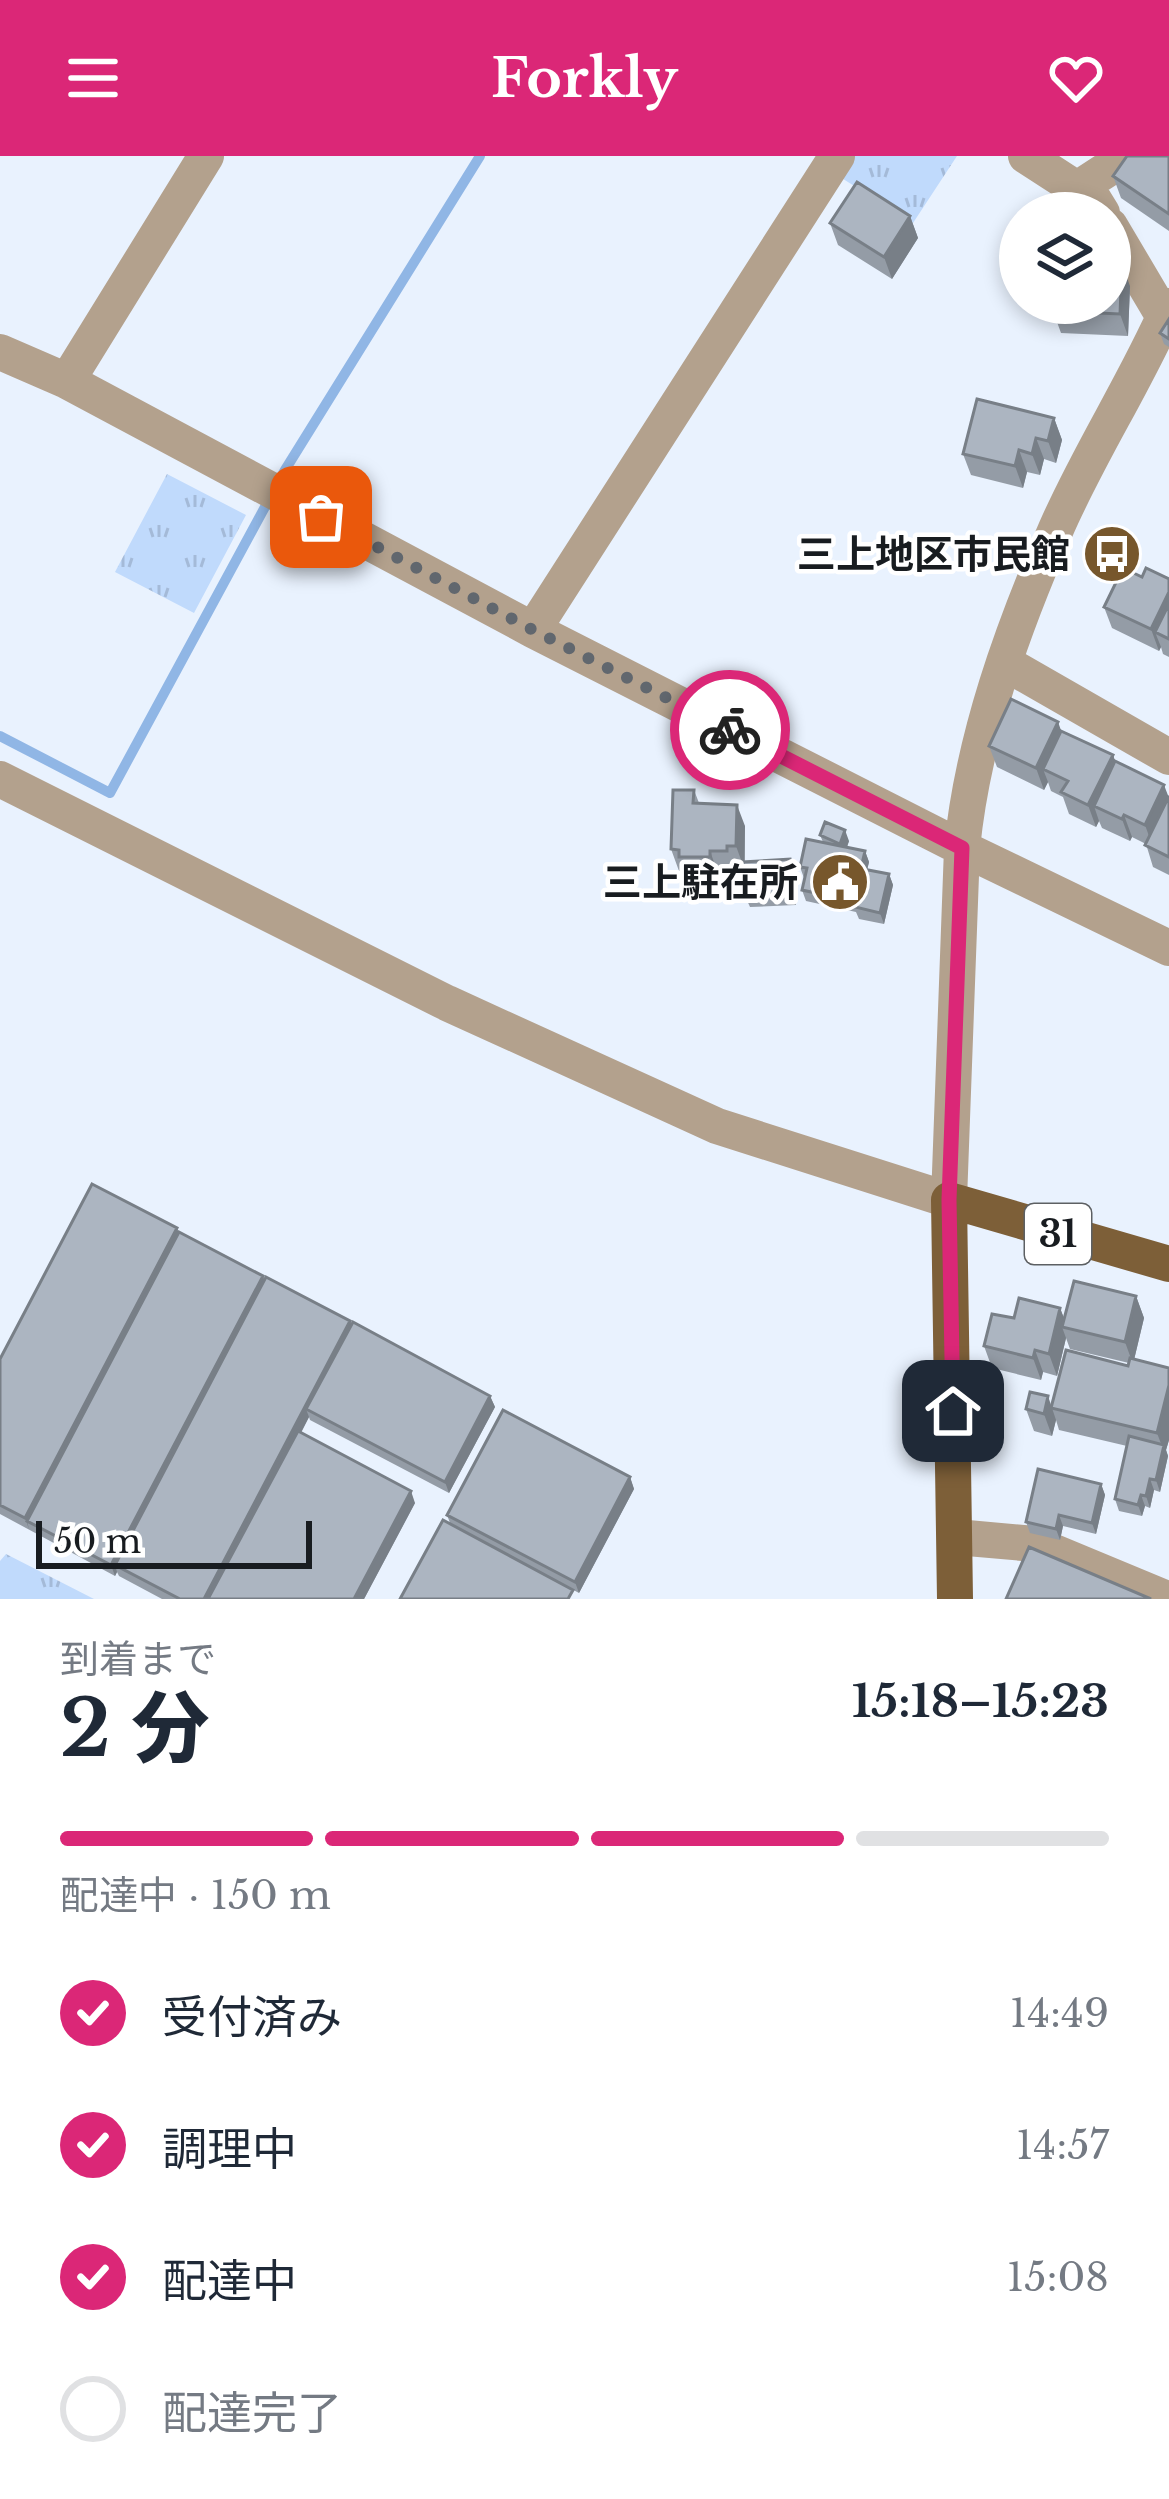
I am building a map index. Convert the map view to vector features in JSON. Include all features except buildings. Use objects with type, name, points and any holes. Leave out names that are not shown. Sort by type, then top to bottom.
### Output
[{"type":"main road","name":"31","points":[[949,1200],[1169,1264]]},
{"type":"main road","points":[[949,1200],[956,1599]]},
{"type":"street","points":[[67,381],[206,156]]},
{"type":"street","points":[[533,630],[837,156]]},
{"type":"street","points":[[1025,156],[1076,192]]},
{"type":"street","points":[[1097,192],[1128,156]]},
{"type":"street","points":[[0,779],[447,1003],[717,1126],[949,1200],[966,812],[992,697],[1056,528],[1167,311],[1131,257]]},
{"type":"street","points":[[0,352],[67,381],[533,630],[1169,948]]},
{"type":"street","points":[[1004,663],[1169,757]]},
{"type":"street","points":[[956,1537],[1035,1544],[1166,1599]]},
{"type":"green space","points":[[853,156],[957,156],[913,223],[840,177]]},
{"type":"green space","points":[[167,474],[246,515],[194,613],[115,572]]},
{"type":"green space","points":[[6,1554],[94,1599],[0,1599],[0,1561]]},
{"type":"waterway","points":[[0,736],[110,793],[285,470],[480,156]]},
{"type":"way so far","points":[[321,517],[730,730]]},
{"type":"place","name":"三上地区市民館","points":[[1112,554]]},
{"type":"place","name":"三上駐在所","points":[[840,882]]},
{"type":"route","points":[[730,730],[962,848],[949,1200],[953,1411]]}]
